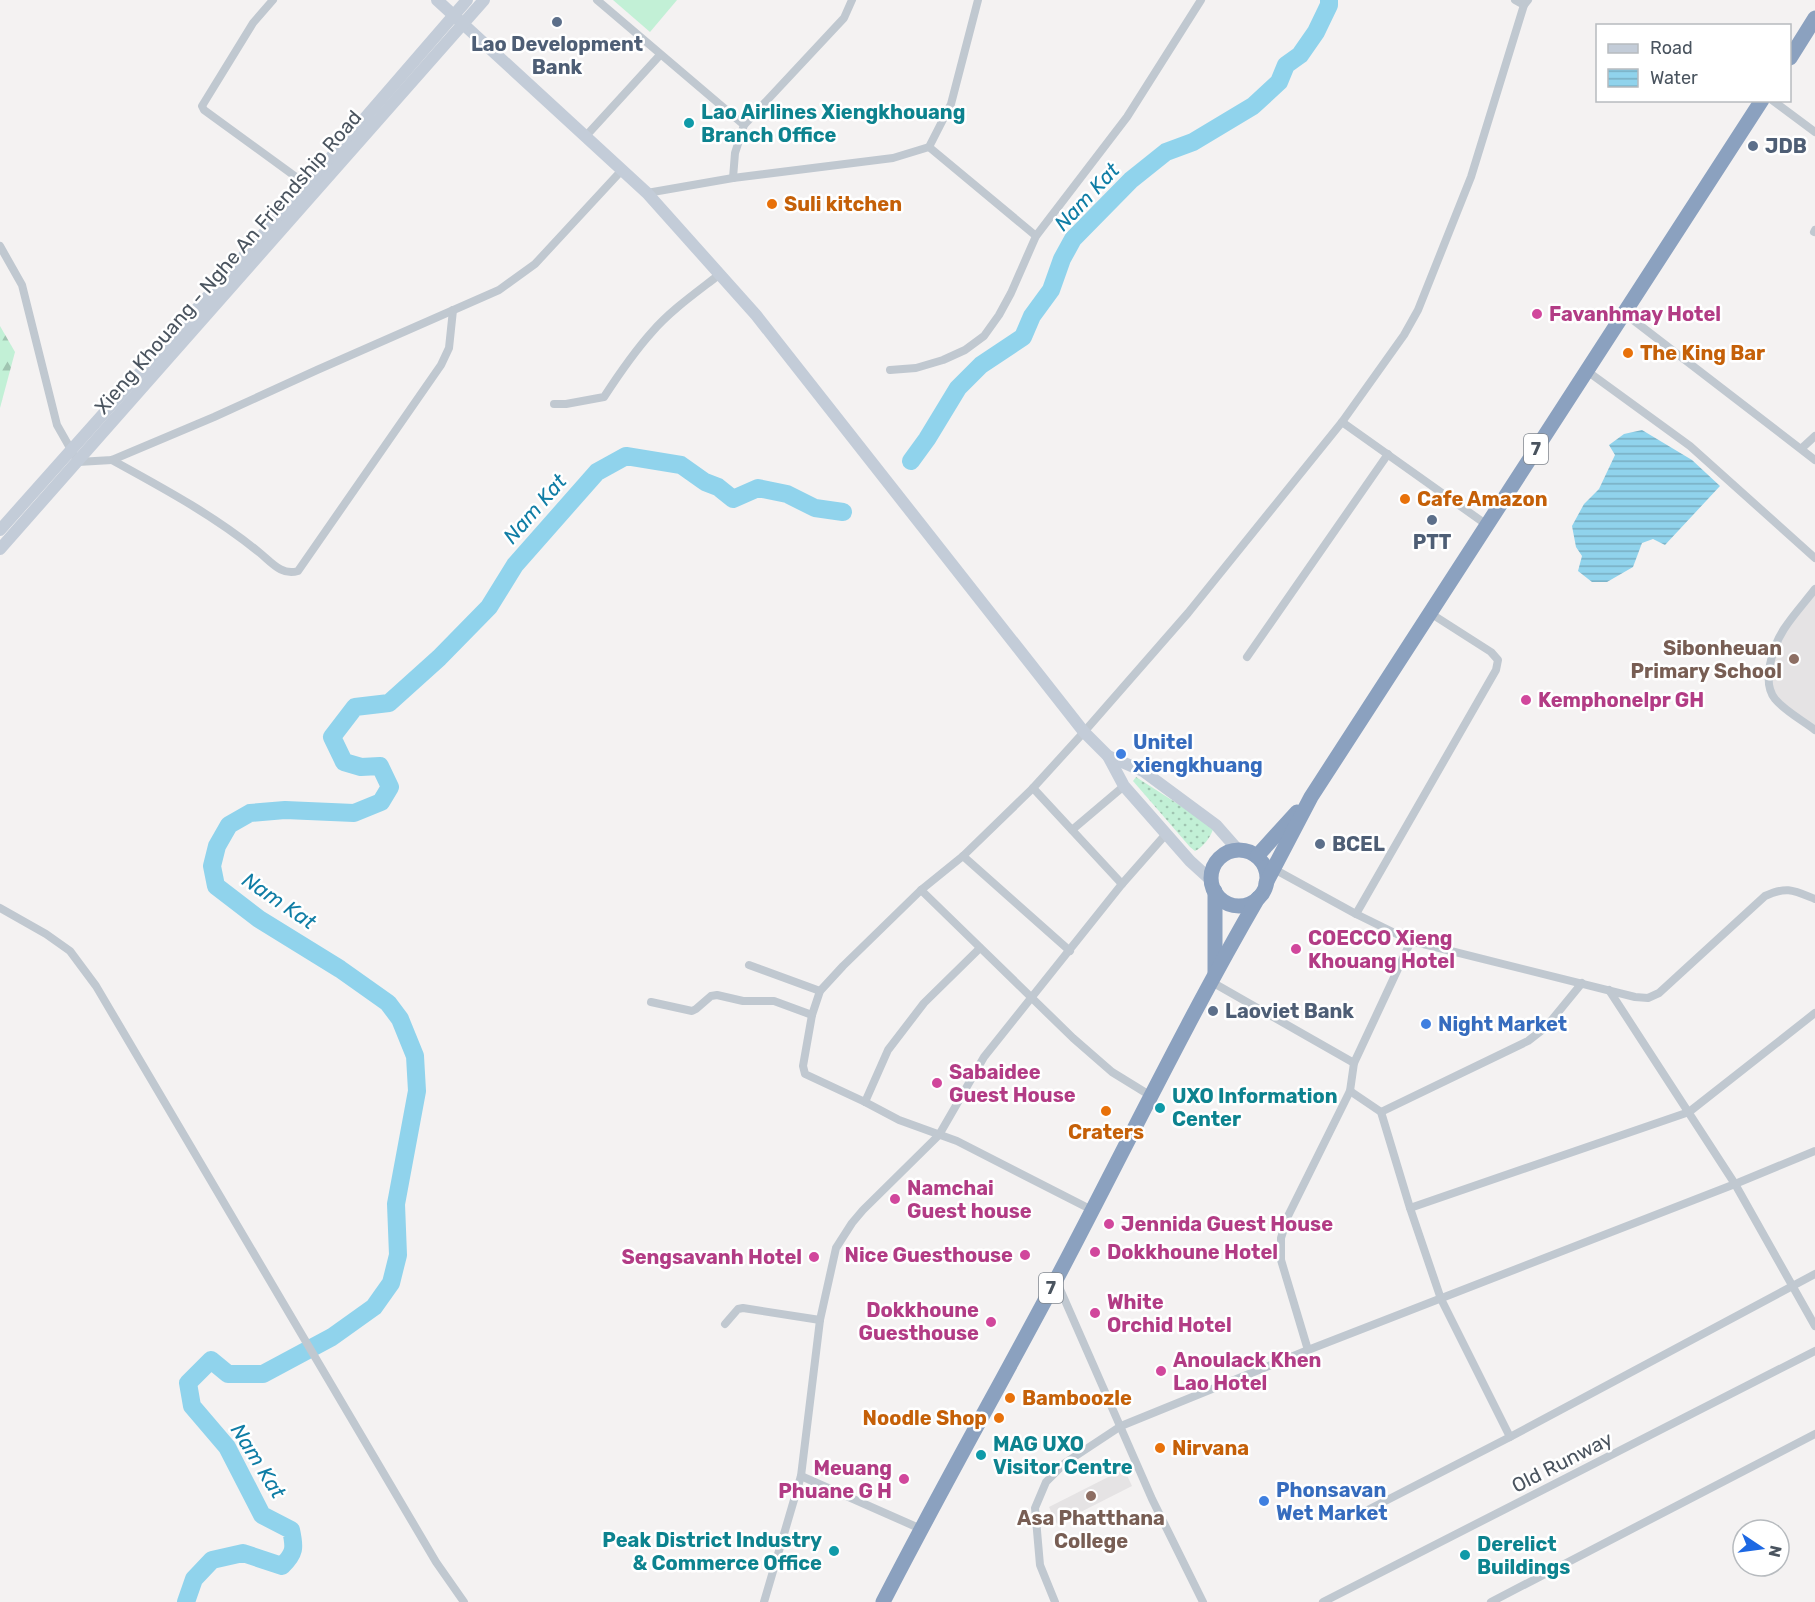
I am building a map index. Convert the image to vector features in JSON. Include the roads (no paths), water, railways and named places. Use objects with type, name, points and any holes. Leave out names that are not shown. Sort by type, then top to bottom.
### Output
[{"type":"highway","points":[[1791,56],[1815,18]]},
{"type":"highway","name":"7","points":[[883,1602],[1056,1280],[1213,977],[1274,869],[1311,797],[1761,102]]},
{"type":"highway","name":"7","points":[[1257,856],[1311,797]]},
{"type":"highway","points":[[1239,850],[1245,850],[1257,856],[1266,871],[1266,883]]},
{"type":"highway","name":"7","points":[[1213,977],[1212,874],[1216,862],[1226,853],[1239,850]]},
{"type":"highway","points":[[1213,886],[1224,902],[1248,904],[1258,898]]},
{"type":"street","points":[[273,0],[253,23],[202,106],[307,185]]},
{"type":"street","points":[[438,0],[647,193],[756,315],[1084,732],[1108,756],[1124,786],[1213,886]]},
{"type":"street","name":"Xieng Khouang - Nghe An Friendship Road","points":[[0,549],[75,457],[467,0]]},
{"type":"street","name":"Xieng Khouang - Nghe An Friendship Road","points":[[0,530],[75,457],[484,0]]},
{"type":"street","points":[[597,0],[744,125]]},
{"type":"street","points":[[732,178],[735,153],[744,125],[844,18],[852,0]]},
{"type":"street","points":[[647,193],[732,178],[893,158],[929,147],[951,104],[978,0]]},
{"type":"street","points":[[890,370],[916,368],[943,360],[966,350],[984,336],[1011,293],[1036,236],[1127,117],[1201,0]]},
{"type":"street","points":[[1092,1210],[957,1141],[899,1120],[805,1074],[803,1066],[812,1015],[820,991],[921,890],[963,856],[1033,788],[1084,732],[1188,614],[1342,422],[1404,336],[1418,310],[1471,177],[1526,2],[1515,0]]},
{"type":"street","points":[[585,137],[660,55]]},
{"type":"street","points":[[1775,102],[1815,132]]},
{"type":"street","points":[[929,147],[1036,236]]},
{"type":"street","points":[[112,460],[499,290],[536,264],[622,170]]},
{"type":"street","points":[[0,246],[22,285],[57,425],[75,457],[112,460],[192,505],[251,546],[283,572],[298,571],[441,365],[450,348],[453,310]]},
{"type":"street","points":[[554,404],[604,397],[653,330],[686,300],[720,274]]},
{"type":"street","points":[[1624,313],[1815,460]]},
{"type":"street","points":[[1587,371],[1690,446],[1815,558]]},
{"type":"street","points":[[1342,422],[1487,525]]},
{"type":"street","points":[[1802,448],[1815,436]]},
{"type":"street","points":[[1247,657],[1388,454]]},
{"type":"street","points":[[1815,589],[1783,630],[1767,678],[1769,690],[1776,700],[1815,730]]},
{"type":"street","points":[[1356,914],[1496,670],[1498,660],[1491,652],[1430,613]]},
{"type":"street","points":[[1108,756],[1143,771],[1216,825],[1239,850]]},
{"type":"street","points":[[1072,830],[1124,786]]},
{"type":"street","points":[[1033,788],[1122,885]]},
{"type":"street","points":[[764,1602],[801,1476],[820,1320],[836,1248],[852,1223],[939,1135],[984,1058],[1122,885],[1166,834]]},
{"type":"street","points":[[963,856],[1070,951]]},
{"type":"street","points":[[1274,869],[1411,941],[1635,997],[1648,998],[1659,993],[1765,896],[1779,889],[1795,891],[1815,899]]},
{"type":"street","points":[[921,890],[1073,1038],[1113,1072],[1151,1096]]},
{"type":"street","points":[[0,908],[70,951],[96,987],[436,1562],[464,1602]]},
{"type":"street","points":[[1308,1350],[1281,1260],[1281,1238],[1288,1216],[1350,1091],[1354,1063],[1411,941]]},
{"type":"street","points":[[865,1102],[888,1050],[924,1003],[980,948]]},
{"type":"street","points":[[749,964],[820,991]]},
{"type":"street","points":[[1213,977],[1354,1063]]},
{"type":"street","points":[[1381,1112],[1528,1041],[1546,1027],[1582,983]]},
{"type":"street","points":[[1609,990],[1735,1184],[1815,1326]]},
{"type":"street","points":[[651,1002],[692,1011],[711,996],[717,995],[743,1001],[774,1001],[812,1015]]},
{"type":"street","points":[[1410,1208],[1689,1112],[1815,1013]]},
{"type":"street","points":[[1350,1091],[1381,1112],[1441,1299],[1510,1437]]},
{"type":"street","points":[[1056,1602],[1040,1565],[1035,1508],[1046,1482],[1065,1463],[1121,1426],[1815,1151]]},
{"type":"street","points":[[1358,1515],[1510,1437],[1815,1274]]},
{"type":"street","points":[[1056,1280],[1152,1499],[1203,1602]]},
{"type":"street","points":[[725,1324],[738,1309],[742,1308],[820,1320]]},
{"type":"street","name":"Old Runway","points":[[1323,1602],[1815,1351]]},
{"type":"street","points":[[1491,1602],[1502,1600],[1815,1434]]},
{"type":"street","points":[[801,1476],[921,1528]]},
{"type":"water","points":[[1642,430],[1692,460],[1720,486],[1665,545],[1653,539],[1642,543],[1633,567],[1607,582],[1592,582],[1578,571],[1582,556],[1576,547],[1572,526],[1584,504],[1599,489],[1615,455],[1609,445],[1624,434]]},
{"type":"waterway","name":"Nam Kat","points":[[911,461],[958,388],[981,365],[1023,337],[1032,316],[1051,290],[1062,259],[1073,239],[1131,180],[1166,152],[1193,142],[1253,106],[1279,82],[1286,65],[1300,55],[1316,32],[1329,5],[1329,0]]},
{"type":"waterway","name":"Nam Kat","points":[[186,1602],[194,1579],[212,1560],[243,1553],[282,1566],[292,1554],[293,1546],[291,1530],[262,1515],[227,1447],[192,1406],[188,1383],[211,1360],[228,1374],[263,1374],[332,1337],[374,1307],[391,1283],[398,1255],[396,1204],[417,1091],[415,1056],[400,1019],[388,1003],[340,969],[259,919],[216,886],[212,866],[217,846],[229,825],[250,813],[285,810],[354,813],[381,802],[390,787],[380,766],[361,767],[344,762],[332,737],[355,707],[389,703],[439,658],[489,607],[515,565],[597,472],[626,456],[681,465],[705,482],[718,487],[733,499],[758,488],[787,494],[815,508],[843,512]]},
{"type":"place","name":"Lao Development Bank","points":[[557,22]]},
{"type":"place","name":"Lao Airlines Xiengkhouang Branch Office","points":[[689,123]]},
{"type":"place","name":"JDB","points":[[1753,146]]},
{"type":"place","name":"Suli kitchen","points":[[772,204]]},
{"type":"place","name":"Favanhmay Hotel","points":[[1537,314]]},
{"type":"place","name":"The King Bar","points":[[1628,353]]},
{"type":"place","name":"Cafe Amazon","points":[[1405,499]]},
{"type":"place","name":"PTT","points":[[1432,520]]},
{"type":"place","name":"Sibonheuan Primary School","points":[[1794,659]]},
{"type":"place","name":"Kemphonelpr GH","points":[[1526,700]]},
{"type":"place","name":"Unitel xiengkhuang","points":[[1121,754]]},
{"type":"place","name":"BCEL","points":[[1320,844]]},
{"type":"place","name":"COECCO Xieng Khouang Hotel","points":[[1296,949]]},
{"type":"place","name":"Laoviet Bank","points":[[1213,1011]]},
{"type":"place","name":"Night Market","points":[[1426,1024]]},
{"type":"place","name":"Sabaidee Guest House","points":[[937,1083]]},
{"type":"place","name":"UXO Information Center","points":[[1160,1108]]},
{"type":"place","name":"Craters","points":[[1106,1111]]},
{"type":"place","name":"Namchai Guest house","points":[[895,1199]]},
{"type":"place","name":"Jennida Guest House","points":[[1109,1224]]},
{"type":"place","name":"Dokkhoune Hotel","points":[[1095,1252]]},
{"type":"place","name":"Nice Guesthouse","points":[[1025,1255]]},
{"type":"place","name":"Sengsavanh Hotel","points":[[814,1257]]},
{"type":"place","name":"White Orchid Hotel","points":[[1095,1313]]},
{"type":"place","name":"Dokkhoune Guesthouse","points":[[991,1322]]},
{"type":"place","name":"Anoulack Khen Lao Hotel","points":[[1161,1371]]},
{"type":"place","name":"Bamboozle","points":[[1010,1398]]},
{"type":"place","name":"Noodle Shop","points":[[999,1418]]},
{"type":"place","name":"Nirvana","points":[[1160,1448]]},
{"type":"place","name":"MAG UXO Visitor Centre","points":[[981,1455]]},
{"type":"place","name":"Meuang Phuane G H","points":[[904,1479]]},
{"type":"place","name":"Asa Phatthana College","points":[[1091,1496]]},
{"type":"place","name":"Phonsavan Wet Market","points":[[1264,1501]]},
{"type":"place","name":"Peak District Industry & Commerce Office","points":[[834,1551]]},
{"type":"place","name":"Derelict Buildings","points":[[1465,1555]]}]
